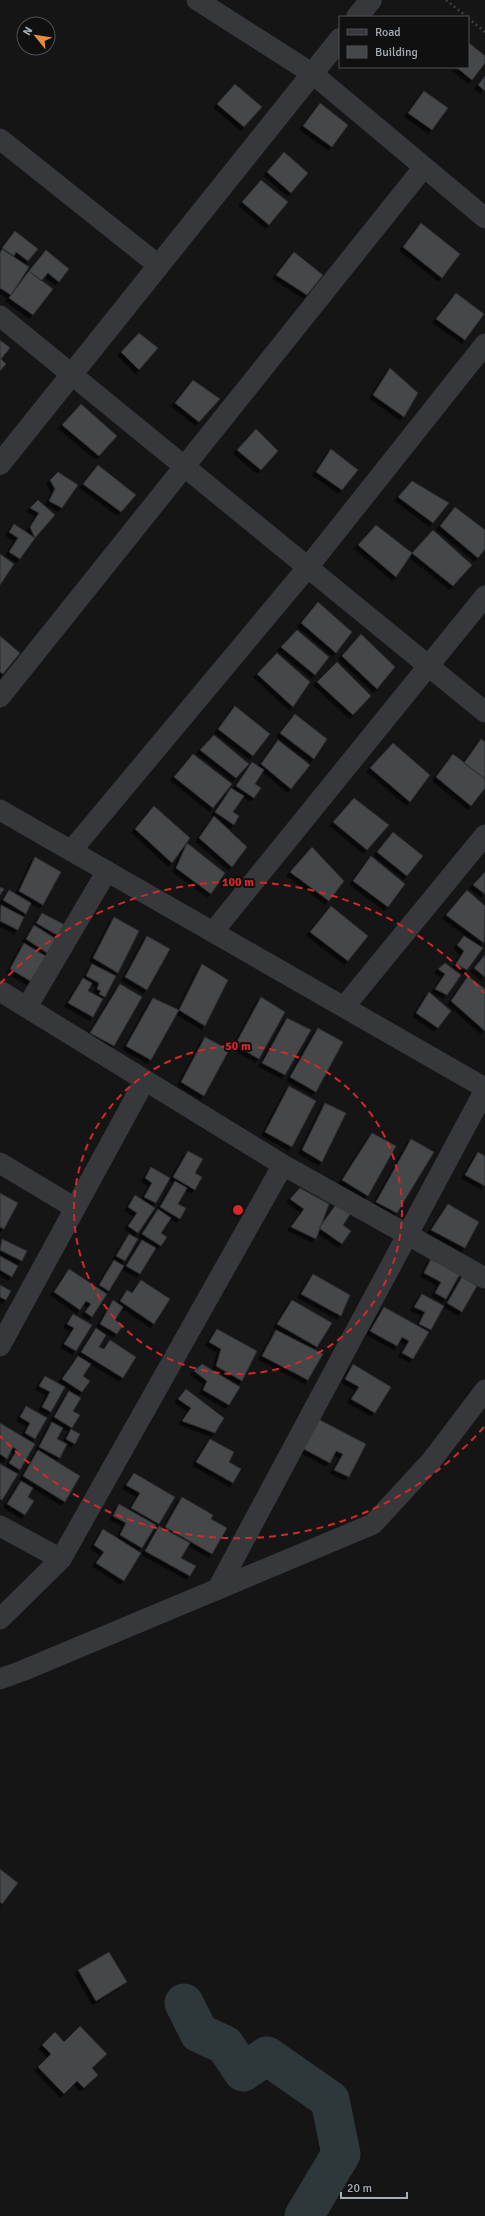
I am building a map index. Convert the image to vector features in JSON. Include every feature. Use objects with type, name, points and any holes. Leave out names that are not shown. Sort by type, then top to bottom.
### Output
[{"type":"street","points":[[197,0],[313,74],[485,218]]},
{"type":"street","points":[[358,16],[371,0]]},
{"type":"street","points":[[0,464],[339,40]]},
{"type":"street","points":[[0,139],[158,265]]},
{"type":"street","points":[[0,697],[424,167]]},
{"type":"street","points":[[0,316],[485,712]]},
{"type":"street","points":[[72,851],[308,567],[485,344]]},
{"type":"street","points":[[213,932],[427,665],[485,596]]},
{"type":"street","points":[[0,810],[485,1089],[217,1590]]},
{"type":"street","points":[[344,1007],[485,835]]},
{"type":"street","points":[[27,1007],[107,871]]},
{"type":"street","points":[[0,991],[283,1164],[485,1278]]},
{"type":"street","points":[[1,1343],[145,1080]]},
{"type":"street","points":[[0,1163],[75,1208]]},
{"type":"street","points":[[0,1619],[61,1559],[283,1164]]},
{"type":"street","points":[[0,1679],[373,1524],[432,1460],[485,1390]]},
{"type":"street","points":[[0,1526],[61,1559]]},
{"type":"path","points":[[446,0],[466,16]]},
{"type":"path","points":[[469,19],[485,32]]},
{"type":"building","points":[[469,43],[485,56],[485,63],[472,80],[457,68],[469,68]]},
{"type":"building","points":[[485,76],[485,91],[478,85]]},
{"type":"building","points":[[235,84],[262,107],[244,127],[217,104]]},
{"type":"building","points":[[424,91],[448,108],[432,130],[408,113]]},
{"type":"building","points":[[320,103],[348,125],[332,147],[303,126]]},
{"type":"building","points":[[284,152],[308,173],[291,193],[267,172]]},
{"type":"building","points":[[261,180],[288,202],[269,225],[242,202]]},
{"type":"building","points":[[421,223],[460,254],[442,278],[403,247]]},
{"type":"building","points":[[15,231],[38,249],[28,261],[16,252],[14,256],[2,248]]},
{"type":"building","points":[[2,249],[29,267],[11,295],[0,288],[0,253]]},
{"type":"building","points":[[46,250],[69,269],[59,282],[48,273],[41,281],[29,271]]},
{"type":"building","points":[[294,252],[323,275],[307,295],[276,275]]},
{"type":"building","points":[[29,271],[53,289],[33,315],[9,298]]},
{"type":"building","points":[[456,293],[484,314],[465,340],[436,319]]},
{"type":"building","points":[[139,333],[158,348],[139,370],[121,352]]},
{"type":"building","points":[[0,340],[10,348],[1,359],[6,364],[0,371]]},
{"type":"building","points":[[390,368],[418,393],[404,417],[373,395]]},
{"type":"building","points":[[193,380],[220,399],[199,422],[175,403]]},
{"type":"building","points":[[81,404],[117,436],[99,456],[62,425]]},
{"type":"building","points":[[256,429],[278,451],[261,470],[237,450]]},
{"type":"building","points":[[331,449],[358,470],[342,490],[316,472]]},
{"type":"building","points":[[98,465],[136,495],[121,512],[83,484]]},
{"type":"building","points":[[58,472],[78,485],[62,508],[49,501],[55,489],[50,480]]},
{"type":"building","points":[[412,481],[449,503],[433,523],[398,497]]},
{"type":"building","points":[[38,500],[55,515],[35,538],[30,527],[39,513],[30,508]]},
{"type":"building","points":[[455,507],[485,530],[485,549],[478,558],[440,526]]},
{"type":"building","points":[[14,524],[35,538],[20,559],[9,552],[18,538],[9,532]]},
{"type":"building","points":[[376,525],[412,553],[396,577],[358,545]]},
{"type":"building","points":[[433,530],[472,565],[453,586],[412,553]]},
{"type":"building","points":[[0,554],[14,564],[0,585]]},
{"type":"building","points":[[318,602],[352,632],[336,653],[301,623]]},
{"type":"building","points":[[297,630],[329,657],[315,675],[281,647]]},
{"type":"building","points":[[361,634],[395,667],[377,689],[342,656]]},
{"type":"building","points":[[0,636],[20,653],[3,674],[0,672]]},
{"type":"building","points":[[277,653],[310,682],[293,707],[257,674]]},
{"type":"building","points":[[337,662],[371,696],[353,715],[317,682]]},
{"type":"building","points":[[235,706],[270,734],[253,756],[218,729]]},
{"type":"building","points":[[295,714],[327,739],[314,759],[280,733]]},
{"type":"building","points":[[214,735],[249,764],[236,778],[200,750]]},
{"type":"building","points":[[481,739],[485,742],[485,779],[464,763]]},
{"type":"building","points":[[278,740],[310,765],[291,789],[261,764]]},
{"type":"building","points":[[393,743],[430,775],[410,802],[370,768]]},
{"type":"building","points":[[193,754],[232,784],[213,808],[174,777]]},
{"type":"building","points":[[453,754],[485,779],[485,788],[471,806],[436,777]]},
{"type":"building","points":[[252,762],[264,770],[255,784],[261,788],[254,798],[236,786]]},
{"type":"building","points":[[231,788],[244,796],[233,812],[239,816],[234,825],[215,812]]},
{"type":"building","points":[[354,798],[389,825],[367,850],[333,822]]},
{"type":"building","points":[[154,806],[190,838],[172,863],[135,829]]},
{"type":"building","points":[[214,816],[247,847],[232,867],[199,838]]},
{"type":"building","points":[[393,832],[423,856],[407,876],[377,852]]},
{"type":"building","points":[[187,843],[225,873],[211,894],[176,868]]},
{"type":"building","points":[[312,847],[344,881],[329,901],[290,872]]},
{"type":"building","points":[[371,856],[405,884],[388,907],[353,881]]},
{"type":"building","points":[[35,857],[61,872],[43,905],[19,891]]},
{"type":"building","points":[[485,872],[485,894],[473,885]]},
{"type":"building","points":[[0,887],[4,889],[0,895]]},
{"type":"building","points":[[9,890],[31,903],[26,914],[3,900]]},
{"type":"building","points":[[467,890],[485,906],[484,943],[446,915]]},
{"type":"building","points":[[1,905],[24,917],[18,930],[0,921]]},
{"type":"building","points":[[331,906],[368,936],[348,961],[310,932]]},
{"type":"building","points":[[42,913],[65,925],[59,936],[36,923]]},
{"type":"building","points":[[114,917],[139,931],[118,973],[93,958]]},
{"type":"building","points":[[34,925],[59,941],[50,955],[26,939]]},
{"type":"building","points":[[147,936],[170,949],[147,990],[125,977]]},
{"type":"building","points":[[464,936],[483,948],[467,970],[456,964],[464,951],[457,945]]},
{"type":"building","points":[[24,943],[47,957],[32,982],[10,969]]},
{"type":"building","points":[[485,955],[485,977],[474,968]]},
{"type":"building","points":[[445,963],[461,975],[447,995],[435,989],[445,974],[438,969]]},
{"type":"building","points":[[92,964],[116,976],[105,997],[99,994],[101,991],[97,989],[99,983],[86,976]]},
{"type":"building","points":[[202,964],[228,980],[205,1026],[179,1010]]},
{"type":"building","points":[[468,976],[485,989],[485,1031],[451,1001]]},
{"type":"building","points":[[83,978],[92,983],[88,991],[103,999],[93,1017],[68,1003]]},
{"type":"building","points":[[120,984],[142,997],[114,1046],[90,1033]]},
{"type":"building","points":[[429,992],[451,1011],[438,1028],[416,1013]]},
{"type":"building","points":[[261,997],[285,1012],[259,1059],[235,1045]]},
{"type":"building","points":[[153,998],[179,1010],[151,1060],[126,1046]]},
{"type":"building","points":[[287,1018],[311,1030],[285,1075],[262,1063]]},
{"type":"building","points":[[318,1028],[343,1042],[316,1092],[290,1077]]},
{"type":"building","points":[[205,1037],[229,1050],[204,1096],[181,1082]]},
{"type":"building","points":[[289,1086],[316,1101],[292,1147],[265,1132]]},
{"type":"building","points":[[325,1103],[346,1113],[322,1162],[302,1150]]},
{"type":"building","points":[[372,1133],[396,1146],[368,1196],[342,1180]]},
{"type":"building","points":[[411,1139],[434,1152],[397,1213],[376,1202]]},
{"type":"building","points":[[188,1151],[203,1159],[195,1173],[202,1177],[195,1190],[173,1177]]},
{"type":"building","points":[[478,1152],[485,1156],[485,1186],[465,1175]]},
{"type":"building","points":[[151,1167],[170,1178],[156,1203],[144,1197],[152,1183],[145,1178]]},
{"type":"building","points":[[175,1181],[187,1188],[178,1204],[186,1208],[180,1219],[160,1207]]},
{"type":"building","points":[[300,1188],[329,1204],[316,1239],[291,1227],[304,1209],[290,1199]]},
{"type":"building","points":[[0,1193],[18,1203],[4,1229],[0,1227]]},
{"type":"building","points":[[135,1195],[155,1208],[138,1233],[128,1226],[137,1213],[128,1207]]},
{"type":"building","points":[[337,1203],[351,1213],[343,1225],[351,1231],[342,1244],[319,1228]]},
{"type":"building","points":[[448,1204],[479,1222],[465,1248],[431,1230]]},
{"type":"building","points":[[158,1209],[171,1218],[161,1233],[167,1237],[161,1246],[142,1234]]},
{"type":"building","points":[[129,1234],[138,1239],[125,1261],[116,1256]]},
{"type":"building","points":[[2,1239],[27,1251],[22,1261],[0,1250]]},
{"type":"building","points":[[142,1240],[156,1248],[140,1274],[126,1266]]},
{"type":"building","points":[[0,1256],[18,1266],[12,1277],[0,1270]]},
{"type":"building","points":[[431,1259],[460,1274],[446,1299],[435,1293],[441,1282],[424,1273]]},
{"type":"building","points":[[114,1260],[124,1266],[109,1291],[99,1285]]},
{"type":"building","points":[[69,1269],[107,1294],[92,1317],[85,1312],[91,1304],[86,1301],[80,1310],[54,1292]]},
{"type":"building","points":[[313,1274],[350,1295],[341,1316],[301,1294]]},
{"type":"building","points":[[462,1277],[477,1286],[462,1312],[447,1303]]},
{"type":"building","points":[[141,1280],[170,1299],[154,1324],[120,1301],[127,1290],[132,1293]]},
{"type":"building","points":[[0,1285],[11,1291],[6,1300],[0,1297]]},
{"type":"building","points":[[422,1294],[444,1306],[431,1330],[419,1324],[425,1312],[414,1307]]},
{"type":"building","points":[[113,1300],[123,1307],[115,1320],[123,1325],[117,1334],[100,1324]]},
{"type":"building","points":[[292,1300],[332,1323],[317,1347],[277,1324]]},
{"type":"building","points":[[384,1307],[429,1332],[413,1359],[402,1353],[409,1341],[402,1337],[397,1346],[370,1331]]},
{"type":"building","points":[[73,1314],[92,1325],[76,1351],[64,1344],[74,1328],[67,1324]]},
{"type":"building","points":[[96,1328],[106,1335],[99,1347],[104,1349],[110,1340],[136,1357],[123,1378],[81,1352]]},
{"type":"building","points":[[217,1329],[257,1351],[242,1381],[216,1366],[221,1349],[209,1342]]},
{"type":"building","points":[[276,1330],[323,1354],[308,1380],[262,1356]]},
{"type":"building","points":[[78,1356],[91,1364],[83,1376],[90,1381],[82,1392],[62,1379]]},
{"type":"building","points":[[202,1364],[240,1387],[229,1405],[203,1390],[207,1381],[194,1371]]},
{"type":"building","points":[[353,1364],[391,1387],[375,1413],[351,1399],[359,1387],[345,1379]]},
{"type":"building","points":[[45,1376],[65,1387],[51,1412],[42,1407],[50,1392],[39,1386]]},
{"type":"building","points":[[186,1389],[224,1418],[215,1433],[182,1421],[191,1408],[178,1399]]},
{"type":"building","points":[[69,1391],[81,1398],[73,1411],[80,1415],[72,1428],[54,1417]]},
{"type":"building","points":[[26,1406],[47,1418],[35,1439],[25,1433],[30,1423],[20,1417]]},
{"type":"building","points":[[318,1419],[366,1444],[349,1477],[334,1470],[343,1454],[336,1451],[330,1463],[302,1448]]},
{"type":"building","points":[[52,1422],[63,1428],[57,1439],[67,1444],[60,1458],[39,1447]]},
{"type":"building","points":[[0,1423],[35,1444],[20,1470],[9,1463],[17,1450],[13,1447],[7,1459],[0,1454]]},
{"type":"building","points":[[71,1429],[80,1434],[75,1444],[66,1439]]},
{"type":"building","points":[[210,1439],[234,1452],[229,1462],[241,1469],[233,1483],[196,1462]]},
{"type":"building","points":[[38,1450],[80,1476],[65,1502],[23,1476]]},
{"type":"building","points":[[0,1464],[18,1474],[2,1500],[0,1499]]},
{"type":"building","points":[[134,1473],[175,1497],[159,1524],[131,1508],[140,1493],[126,1485]]},
{"type":"building","points":[[21,1481],[33,1488],[28,1497],[34,1501],[25,1515],[7,1504]]},
{"type":"building","points":[[182,1497],[213,1515],[211,1519],[227,1528],[212,1554],[165,1527]]},
{"type":"building","points":[[119,1504],[156,1525],[142,1548],[120,1535],[126,1523],[113,1516]]},
{"type":"building","points":[[159,1526],[190,1543],[181,1558],[196,1566],[190,1576],[145,1551]]},
{"type":"building","points":[[103,1529],[141,1553],[124,1581],[96,1563],[104,1552],[94,1545]]},
{"type":"building","points":[[0,1869],[18,1883],[2,1904],[0,1902]]},
{"type":"building","points":[[109,1952],[127,1982],[96,2001],[78,1970]]},
{"type":"building","points":[[80,2026],[107,2054],[92,2068],[98,2075],[84,2088],[77,2081],[64,2094],[38,2067],[51,2054],[42,2045],[55,2032],[64,2042]]},
{"type":"waterway","points":[[184,2003],[199,2033],[225,2045],[243,2072],[267,2056],[330,2100],[341,2154],[304,2216]]}]
